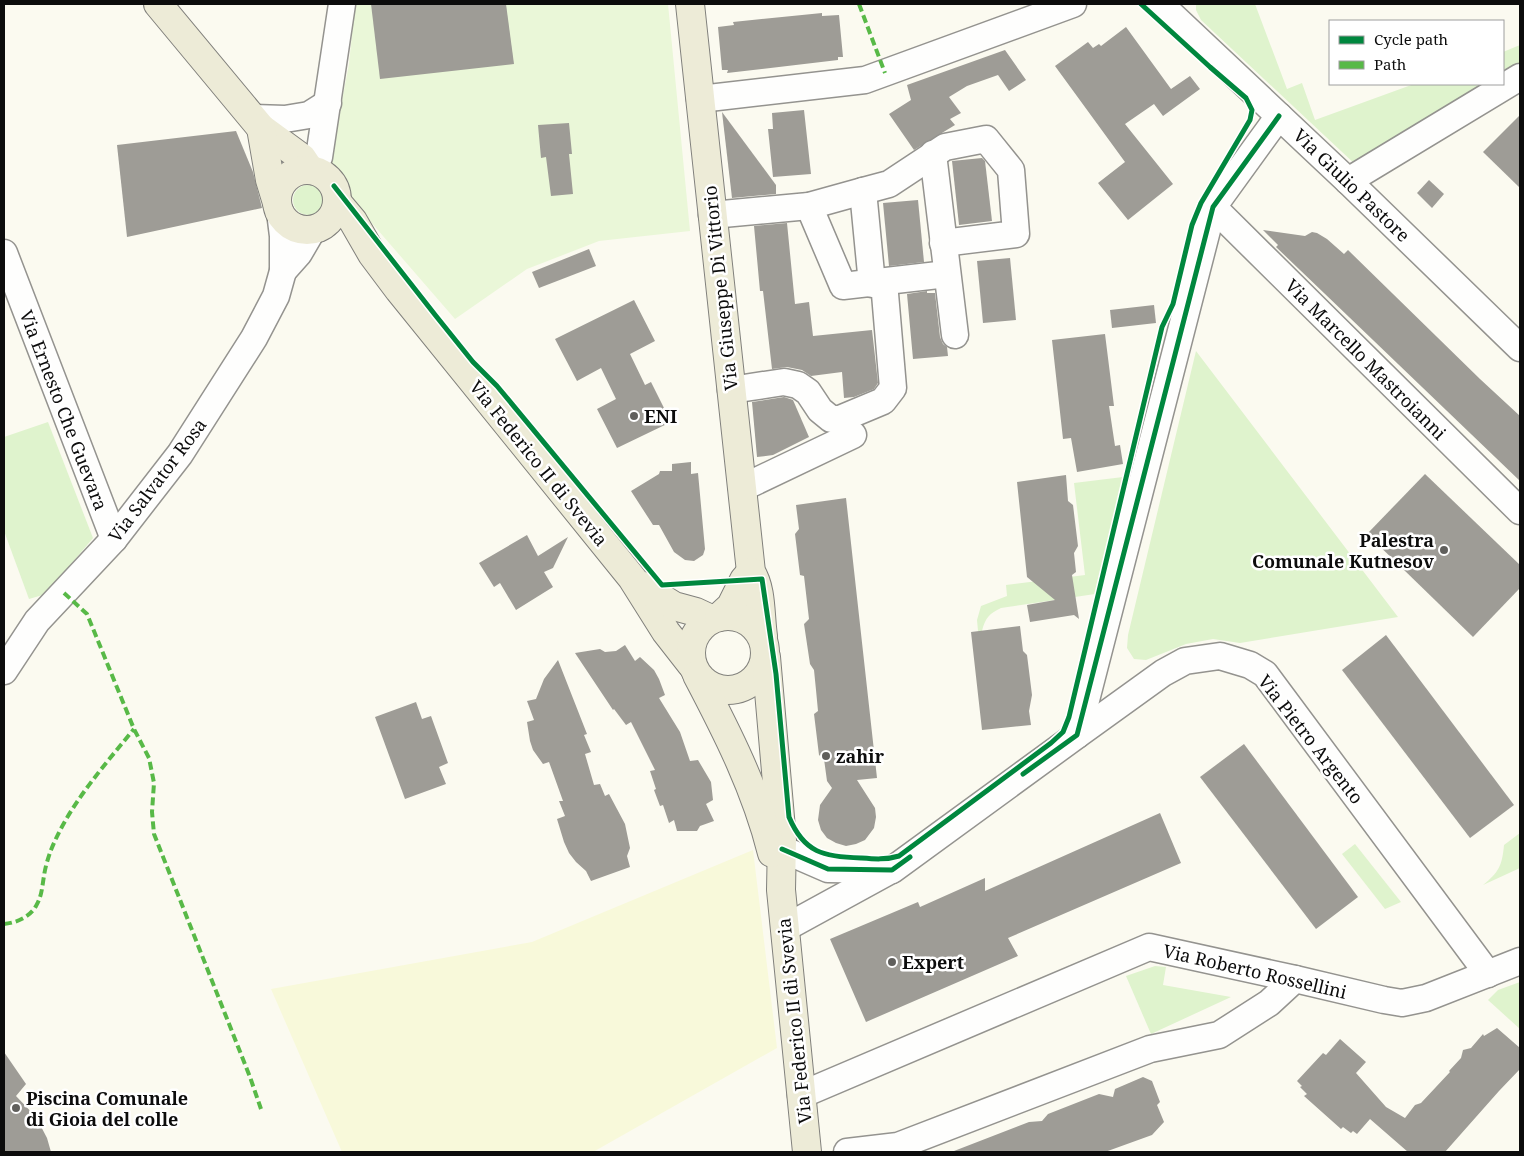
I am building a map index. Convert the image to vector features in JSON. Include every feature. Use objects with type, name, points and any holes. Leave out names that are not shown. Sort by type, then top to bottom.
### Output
[{"type":"main road","points":[[158,4],[258,123],[302,158],[311,170],[328,179],[336,191],[337,202],[331,217],[326,223],[306,230],[293,226],[288,222],[278,207],[270,180],[258,123]]},
{"type":"main road","name":"Via Giuseppe Di Vittorio","points":[[696,4],[700,99],[712,215],[751,572],[755,578],[758,590],[765,647]]},
{"type":"main road","points":[[278,207],[280,188],[283,182],[295,173],[311,170]]},
{"type":"main road","points":[[337,202],[353,221],[372,254]]},
{"type":"main road","points":[[316,228],[344,238],[372,254]]},
{"type":"main road","name":"Via Federico II di Svevia","points":[[372,254],[632,578],[666,632],[694,669],[744,768],[770,844],[781,890]]},
{"type":"main road","points":[[715,618],[743,618],[754,626],[765,647],[761,672],[752,682],[740,688],[726,690],[708,685],[694,669],[689,653],[692,640],[703,625],[731,606],[744,580],[751,572]]},
{"type":"main road","name":"Via Federico II di Svevia","points":[[632,578],[674,606],[715,618]]},
{"type":"main road","name":"Via Federico II di Svevia","points":[[765,647],[782,849],[781,890],[807,1152]]},
{"type":"street","points":[[311,170],[319,157],[342,4]]},
{"type":"street","points":[[700,99],[866,80],[1073,4]]},
{"type":"street","name":"Via Giulio Pastore","points":[[1160,4],[1348,181],[1520,348]]},
{"type":"street","points":[[1348,181],[1520,77]]},
{"type":"street","points":[[258,123],[309,115],[328,103]]},
{"type":"street","points":[[1077,735],[1213,207],[1279,116]]},
{"type":"street","points":[[712,215],[809,206],[889,184],[945,146],[986,139],[1011,170],[1016,234],[943,243]]},
{"type":"street","points":[[934,154],[943,243],[956,336]]},
{"type":"street","points":[[731,390],[784,382],[798,385],[808,392],[820,410],[831,418],[840,419],[884,401],[892,388],[863,191]]},
{"type":"street","points":[[809,206],[842,286],[948,274]]},
{"type":"street","points":[[278,207],[283,236],[283,271]]},
{"type":"street","name":"Via Marcello Mastroianni","points":[[1213,207],[1520,511]]},
{"type":"street","points":[[283,271],[299,253],[316,228]]},
{"type":"street","name":"Via Ernesto Che Guevara","points":[[4,253],[114,539]]},
{"type":"street","name":"Via Salvator Rosa","points":[[4,671],[37,621],[114,539],[180,454],[268,313],[276,296],[283,271]]},
{"type":"street","points":[[742,488],[853,435]]},
{"type":"street","name":"Via Pietro Argento","points":[[785,928],[892,870],[1163,673],[1186,660],[1220,656],[1250,665],[1265,674],[1488,974]]},
{"type":"street","points":[[782,849],[828,868],[892,870]]},
{"type":"street","name":"Via Roberto Rossellini","points":[[801,1095],[1149,947],[1402,1003],[1426,998],[1520,961]]},
{"type":"street","points":[[847,1152],[898,1146],[1150,1049],[1218,1035],[1269,1003],[1295,979]]},
{"type":"green space","points":[[355,4],[668,4],[690,231],[599,241],[527,269],[455,319],[357,206],[341,177],[329,167],[349,64]]},
{"type":"green space","points":[[1196,4],[1255,4],[1287,89],[1302,83],[1315,120],[1411,85],[1485,85],[1357,166],[1201,20],[1196,10]]},
{"type":"green space","points":[[1520,45],[1520,63],[1504,73],[1504,52]]},
{"type":"green space","points":[[308,185],[318,190],[323,200],[318,210],[308,215],[298,210],[293,200],[298,190]]},
{"type":"green space","points":[[1196,351],[1398,617],[1240,643],[1213,639],[1186,644],[1146,660],[1134,659],[1127,648],[1128,635]]},
{"type":"green space","points":[[48,422],[93,538],[46,594],[29,599],[4,531],[4,437]]},
{"type":"green space","points":[[1123,477],[1095,594],[1001,608],[986,619],[982,631],[978,631],[977,620],[981,606],[1007,596],[1006,585],[1085,575],[1074,483]]},
{"type":"green space","points":[[1520,833],[1520,868],[1483,885],[1499,868],[1504,845]]},
{"type":"green space","points":[[1355,844],[1401,902],[1385,909],[1342,854]]},
{"type":"green space","points":[[753,850],[777,1048],[593,1152],[342,1152],[271,989],[532,942]]},
{"type":"green space","points":[[1155,966],[1166,967],[1163,985],[1231,997],[1151,1034],[1126,976]]},
{"type":"green space","points":[[1520,982],[1520,1029],[1488,1000],[1498,990]]},
{"type":"building","points":[[371,4],[506,4],[514,64],[380,79]]},
{"type":"building","points":[[822,13],[822,16],[839,15],[843,57],[838,57],[838,60],[727,73],[728,70],[722,70],[718,27],[734,25],[733,22]]},
{"type":"building","points":[[1126,27],[1171,89],[1190,76],[1200,89],[1163,116],[1154,104],[1125,124],[1173,184],[1128,220],[1098,183],[1125,162],[1055,66],[1088,42],[1093,48],[1099,44],[1101,46]]},
{"type":"building","points":[[1005,50],[1026,80],[1009,91],[998,75],[967,86],[949,97],[961,113],[950,119],[955,125],[914,150],[889,114],[911,100],[907,85]]},
{"type":"building","points":[[804,110],[811,174],[773,177],[768,129],[773,129],[772,113]]},
{"type":"building","points":[[722,112],[776,185],[776,194],[732,198]]},
{"type":"building","points":[[1520,115],[1520,188],[1483,152]]},
{"type":"building","points":[[569,123],[572,154],[569,154],[573,194],[551,196],[546,157],[541,158],[538,125]]},
{"type":"building","points":[[236,131],[253,172],[262,208],[127,237],[117,145]]},
{"type":"building","points":[[982,158],[985,161],[992,221],[959,225],[952,161]]},
{"type":"building","points":[[1429,180],[1444,194],[1432,208],[1417,193]]},
{"type":"building","points":[[918,200],[924,262],[889,266],[883,203]]},
{"type":"building","points":[[787,223],[795,304],[809,302],[813,336],[872,330],[878,383],[874,389],[854,397],[844,398],[842,372],[811,376],[802,370],[787,367],[772,369],[763,291],[760,291],[754,226]]},
{"type":"building","points":[[1263,230],[1305,236],[1312,232],[1317,233],[1344,254],[1348,250],[1520,416],[1520,481],[1276,247],[1278,245]]},
{"type":"building","points":[[589,249],[596,266],[539,288],[532,272]]},
{"type":"building","points":[[1010,258],[1016,320],[983,323],[977,261]]},
{"type":"building","points":[[927,291],[927,293],[935,293],[940,337],[943,344],[947,347],[948,356],[913,359],[907,294]]},
{"type":"building","points":[[634,300],[655,341],[630,354],[645,385],[651,382],[671,422],[617,448],[597,409],[616,399],[601,368],[577,381],[555,339]]},
{"type":"building","points":[[1154,305],[1156,323],[1112,328],[1110,310]]},
{"type":"building","points":[[1105,334],[1114,406],[1109,406],[1115,446],[1120,445],[1123,464],[1077,472],[1071,438],[1063,439],[1052,340]]},
{"type":"building","points":[[784,397],[793,400],[809,437],[773,455],[757,457],[752,402]]},
{"type":"building","points":[[691,462],[691,474],[698,473],[705,549],[703,555],[694,561],[685,560],[674,552],[659,525],[653,525],[631,491],[659,474],[660,471],[672,471],[672,464]]},
{"type":"building","name":"Palestra Comunale Kutnesov","points":[[1425,474],[1520,565],[1520,588],[1473,637],[1367,534]]},
{"type":"building","points":[[1066,475],[1068,501],[1073,505],[1078,546],[1074,553],[1076,572],[1072,575],[1079,619],[1074,615],[1030,622],[1027,605],[1055,600],[1027,577],[1017,482]]},
{"type":"building","points":[[846,498],[877,778],[857,780],[875,808],[874,828],[865,840],[846,846],[827,838],[821,830],[818,820],[820,805],[832,788],[827,781],[824,759],[819,755],[814,714],[818,711],[814,670],[810,664],[804,624],[809,619],[804,576],[800,575],[795,534],[799,529],[796,505]]},
{"type":"building","points":[[527,535],[538,556],[568,537],[553,568],[544,572],[553,587],[516,610],[500,583],[494,587],[479,563]]},
{"type":"building","points":[[1020,626],[1023,651],[1027,655],[1032,695],[1029,711],[1031,725],[982,730],[971,632]]},
{"type":"building","points":[[1386,635],[1514,805],[1470,838],[1342,670]]},
{"type":"building","points":[[625,645],[635,661],[640,657],[654,670],[665,695],[659,698],[680,732],[690,761],[698,760],[711,782],[713,800],[706,804],[714,821],[700,826],[697,831],[677,831],[674,820],[669,823],[663,805],[660,806],[654,790],[656,789],[650,771],[655,770],[631,722],[626,725],[613,710],[575,653],[600,649],[605,652],[616,651]]},
{"type":"building","points":[[558,660],[587,734],[584,735],[591,752],[585,754],[594,785],[600,784],[605,796],[609,794],[625,824],[630,848],[627,856],[630,867],[591,881],[586,871],[569,853],[564,842],[557,819],[565,816],[559,801],[563,801],[549,762],[543,764],[533,750],[527,722],[534,720],[527,701],[536,699],[544,679]]},
{"type":"building","points":[[416,702],[422,719],[431,716],[448,763],[439,767],[446,784],[405,799],[375,717]]},
{"type":"building","points":[[1244,744],[1358,897],[1316,929],[1200,777]]},
{"type":"building","points":[[1160,813],[1181,863],[1008,938],[1018,956],[866,1022],[830,939],[918,902],[920,907],[985,878],[985,891]]},
{"type":"building","points":[[1497,1028],[1520,1048],[1520,1069],[1445,1152],[1408,1152],[1370,1119],[1357,1134],[1353,1131],[1351,1133],[1343,1127],[1341,1129],[1304,1096],[1307,1094],[1297,1081],[1323,1053],[1326,1055],[1340,1039],[1366,1062],[1356,1073],[1386,1107],[1405,1118],[1415,1105],[1421,1103],[1450,1072],[1461,1058],[1463,1050],[1471,1048],[1483,1034],[1484,1036]]},
{"type":"building","name":"Piscina Comunale di Gioia del colle","points":[[4,1052],[26,1084],[16,1096],[36,1117],[47,1138],[51,1152],[4,1152]]},
{"type":"building","points":[[1143,1077],[1152,1081],[1160,1102],[1157,1105],[1164,1122],[1152,1135],[1105,1152],[954,1152],[1029,1122],[1042,1121],[1048,1114],[1099,1094],[1113,1097],[1115,1089]]},
{"type":"marked path","points":[[859,4],[885,73]]},
{"type":"marked path","points":[[64,593],[87,614],[134,729],[149,758],[154,783],[152,812],[154,834],[261,1109]]},
{"type":"marked path","points":[[4,924],[22,919],[36,906],[41,895],[50,853],[58,833],[77,802],[134,729]]},
{"type":"cycle path","points":[[334,186],[473,362],[497,386],[662,585],[762,579],[776,674],[789,817],[801,838],[817,851],[836,856],[880,859],[899,856],[1051,743],[1063,732],[1069,717],[1162,327],[1173,304],[1192,225],[1201,203],[1250,120],[1252,110],[1246,98],[1141,4]]},
{"type":"cycle path","points":[[1023,774],[1077,735],[1213,207],[1279,116]]},
{"type":"cycle path","points":[[782,849],[828,869],[892,870],[910,857]]},
{"type":"place","name":"ENI","points":[[634,416]]},
{"type":"place","name":"Palestra Comunale Kutnesov","points":[[1444,550]]},
{"type":"place","name":"zahir","points":[[826,756]]},
{"type":"place","name":"Expert","points":[[892,962]]},
{"type":"place","name":"Piscina Comunale di Gioia del colle","points":[[16,1108]]}]
